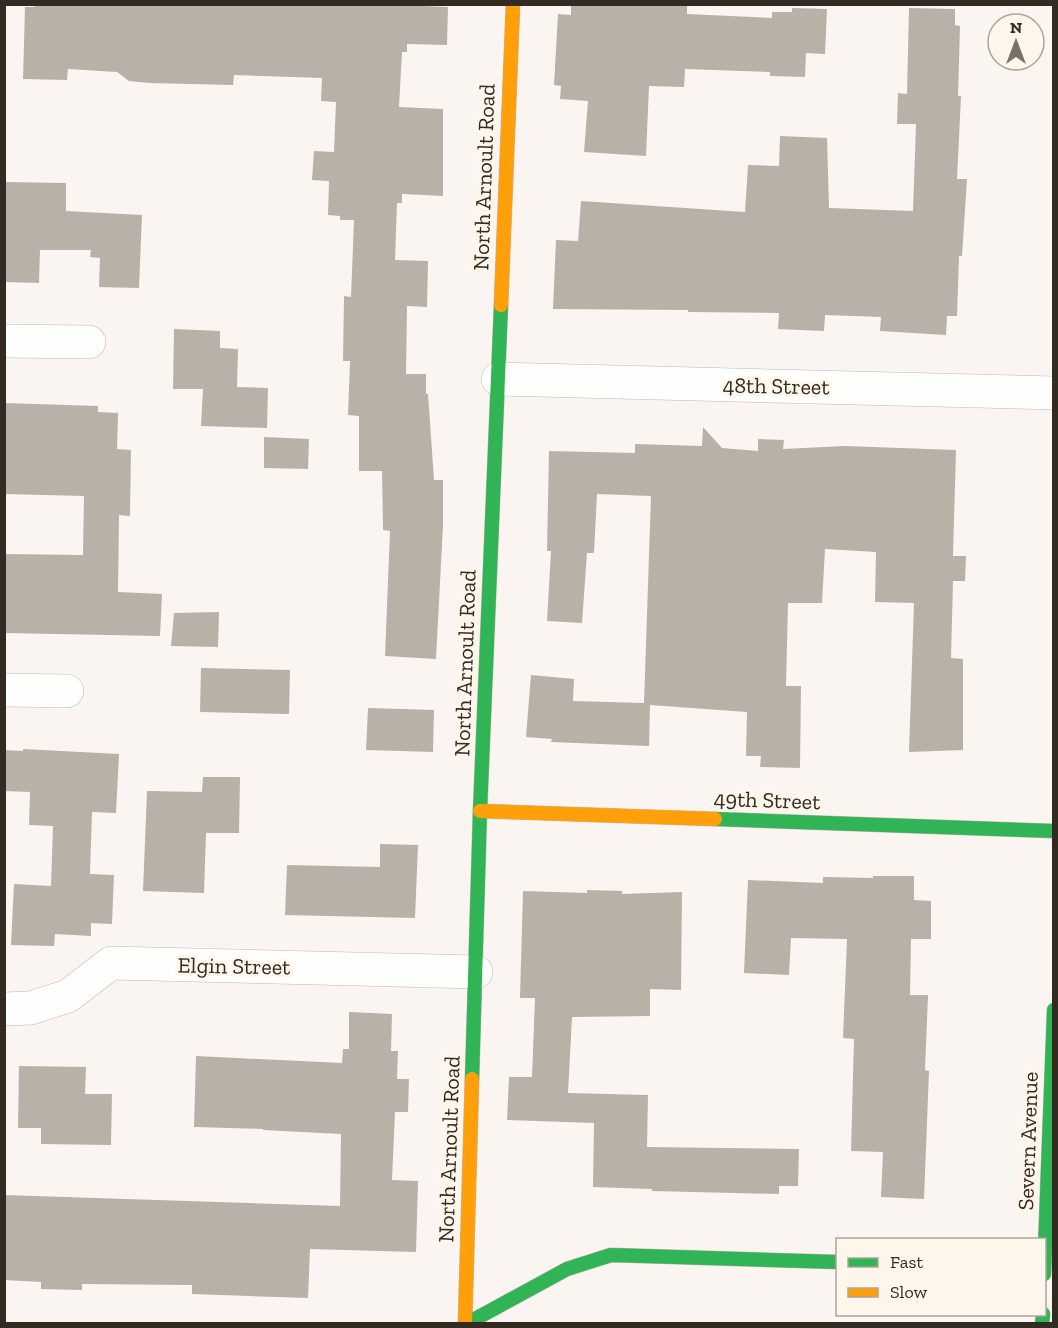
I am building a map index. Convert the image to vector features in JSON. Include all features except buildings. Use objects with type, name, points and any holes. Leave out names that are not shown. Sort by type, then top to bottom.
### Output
[{"type":"street","name":"North Arnoult Road","points":[[466,1323],[480,812],[513,4]]},
{"type":"street","points":[[4,341],[89,342]]},
{"type":"street","name":"48th Street","points":[[498,379],[1053,393]]},
{"type":"street","points":[[4,690],[67,691]]},
{"type":"street","name":"49th Street","points":[[480,812],[1053,831]]},
{"type":"street","name":"Elgin Street","points":[[4,1009],[31,1008],[68,996],[111,963],[476,972]]},
{"type":"street","name":"Severn Avenue","points":[[1046,1238],[1053,1010]]},
{"type":"street","points":[[466,1323],[567,1269],[611,1255],[836,1262]]},
{"type":"traffic: fast","points":[[472,1079],[480,811],[501,305]]},
{"type":"traffic: fast","points":[[715,819],[1054,831]]},
{"type":"traffic: fast","points":[[1045,1238],[1054,1010]]},
{"type":"traffic: fast","points":[[466,1324],[567,1269],[611,1255],[836,1262]]},
{"type":"traffic: fast","points":[[1042,1324],[1043,1316]]},
{"type":"traffic: slow","points":[[501,305],[513,4]]},
{"type":"traffic: slow","points":[[480,811],[715,819]]},
{"type":"traffic: slow","points":[[465,1324],[472,1079]]}]
